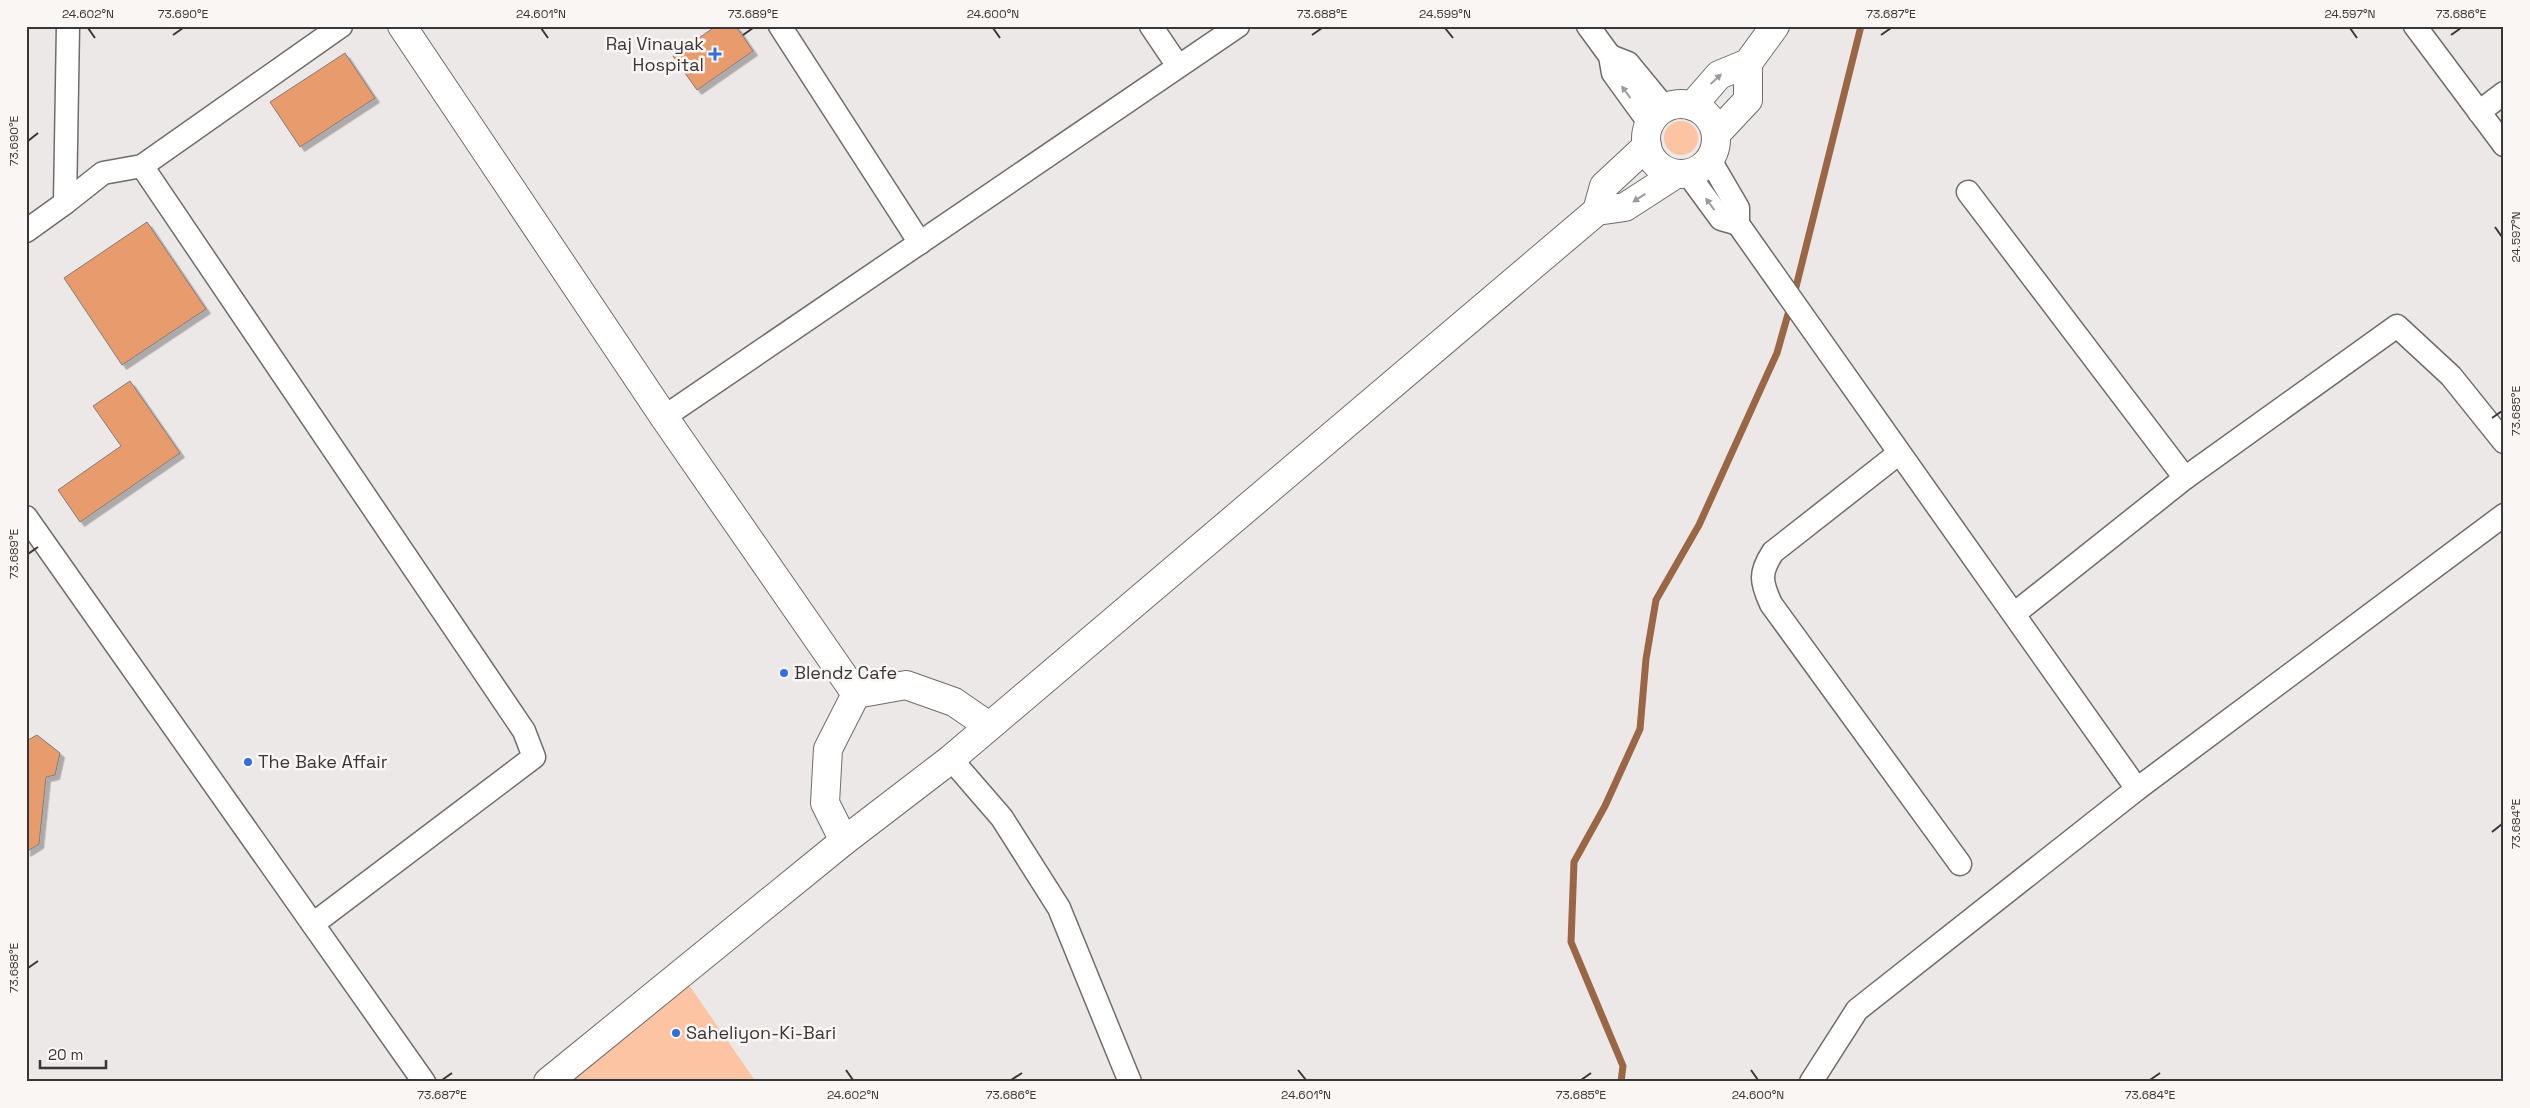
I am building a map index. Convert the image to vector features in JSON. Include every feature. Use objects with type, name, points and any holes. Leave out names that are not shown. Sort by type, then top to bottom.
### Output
[{"type":"main road","points":[[402,26],[664,417],[856,694]]},
{"type":"main road","points":[[1692,106],[1719,75],[1748,63],[1775,26]]},
{"type":"main road","points":[[548,1082],[844,841],[950,759],[1597,211],[1625,207],[1697,160],[1748,100],[1748,63]]},
{"type":"main road","points":[[1597,211],[1604,186],[1673,105],[1692,106],[1708,116],[1697,160]]},
{"type":"main road","points":[[1654,126],[1657,165],[1697,160]]},
{"type":"main road","points":[[856,694],[906,685],[954,702],[989,726]]},
{"type":"main road","points":[[844,841],[825,803],[828,749],[856,694]]},
{"type":"street","points":[[66,203],[68,26]]},
{"type":"street","points":[[26,231],[66,203],[103,173],[142,166],[342,26]]},
{"type":"street","points":[[780,26],[920,243]]},
{"type":"street","points":[[1151,26],[1178,66]]},
{"type":"street","points":[[664,417],[1238,26]]},
{"type":"street","points":[[1588,26],[1610,56],[1613,73],[1654,126]]},
{"type":"street","points":[[2415,26],[2504,144]]},
{"type":"street","points":[[2479,112],[2504,93]]},
{"type":"street","points":[[1697,160],[1721,219],[1738,224],[1898,454],[2014,614],[2137,789]]},
{"type":"street","points":[[142,166],[524,731],[534,757],[313,924]]},
{"type":"street","points":[[1968,192],[2185,478]]},
{"type":"street","points":[[2014,614],[2185,478],[2397,326],[2451,376],[2504,442]]},
{"type":"street","points":[[1898,454],[1773,552],[1764,565],[1762,585],[1771,604],[1960,864]]},
{"type":"street","points":[[1811,1082],[1857,1010],[2137,789],[2504,515]]},
{"type":"street","points":[[26,517],[424,1082]]},
{"type":"street","points":[[950,759],[1002,818],[1059,908],[1130,1082]]},
{"type":"shaded area","points":[[1681,121],[1688,122],[1693,126],[1697,131],[1697,145],[1693,150],[1688,154],[1681,155],[1674,154],[1669,150],[1665,145],[1664,138],[1665,131],[1669,126],[1674,122]]},
{"type":"shaded area","name":"Saheliyon-Ki-Bari","points":[[689,985],[756,1082],[568,1082]]},
{"type":"building","points":[[716,26],[736,26],[753,51],[697,90],[673,56]]},
{"type":"building","points":[[345,53],[375,98],[300,147],[270,102]]},
{"type":"building","points":[[147,222],[206,309],[122,365],[64,278]]},
{"type":"building","points":[[130,381],[180,453],[80,522],[58,490],[121,446],[93,406]]},
{"type":"building","points":[[37,735],[60,753],[55,775],[46,777],[39,844],[26,852],[26,739],[28,740]]},
{"type":"waterway","points":[[1794,295],[1861,26]]},
{"type":"waterway","points":[[1621,1082],[1623,1066],[1571,942],[1574,862],[1605,806],[1640,729],[1646,659],[1656,600],[1699,525],[1777,353],[1790,307]]},
{"type":"place","name":"Raj Vinayak Hospital","points":[[715,54]]},
{"type":"place","name":"Blendz Cafe","points":[[784,673]]},
{"type":"place","name":"The Bake Affair","points":[[248,762]]},
{"type":"place","name":"Saheliyon-Ki-Bari","points":[[676,1033]]}]
